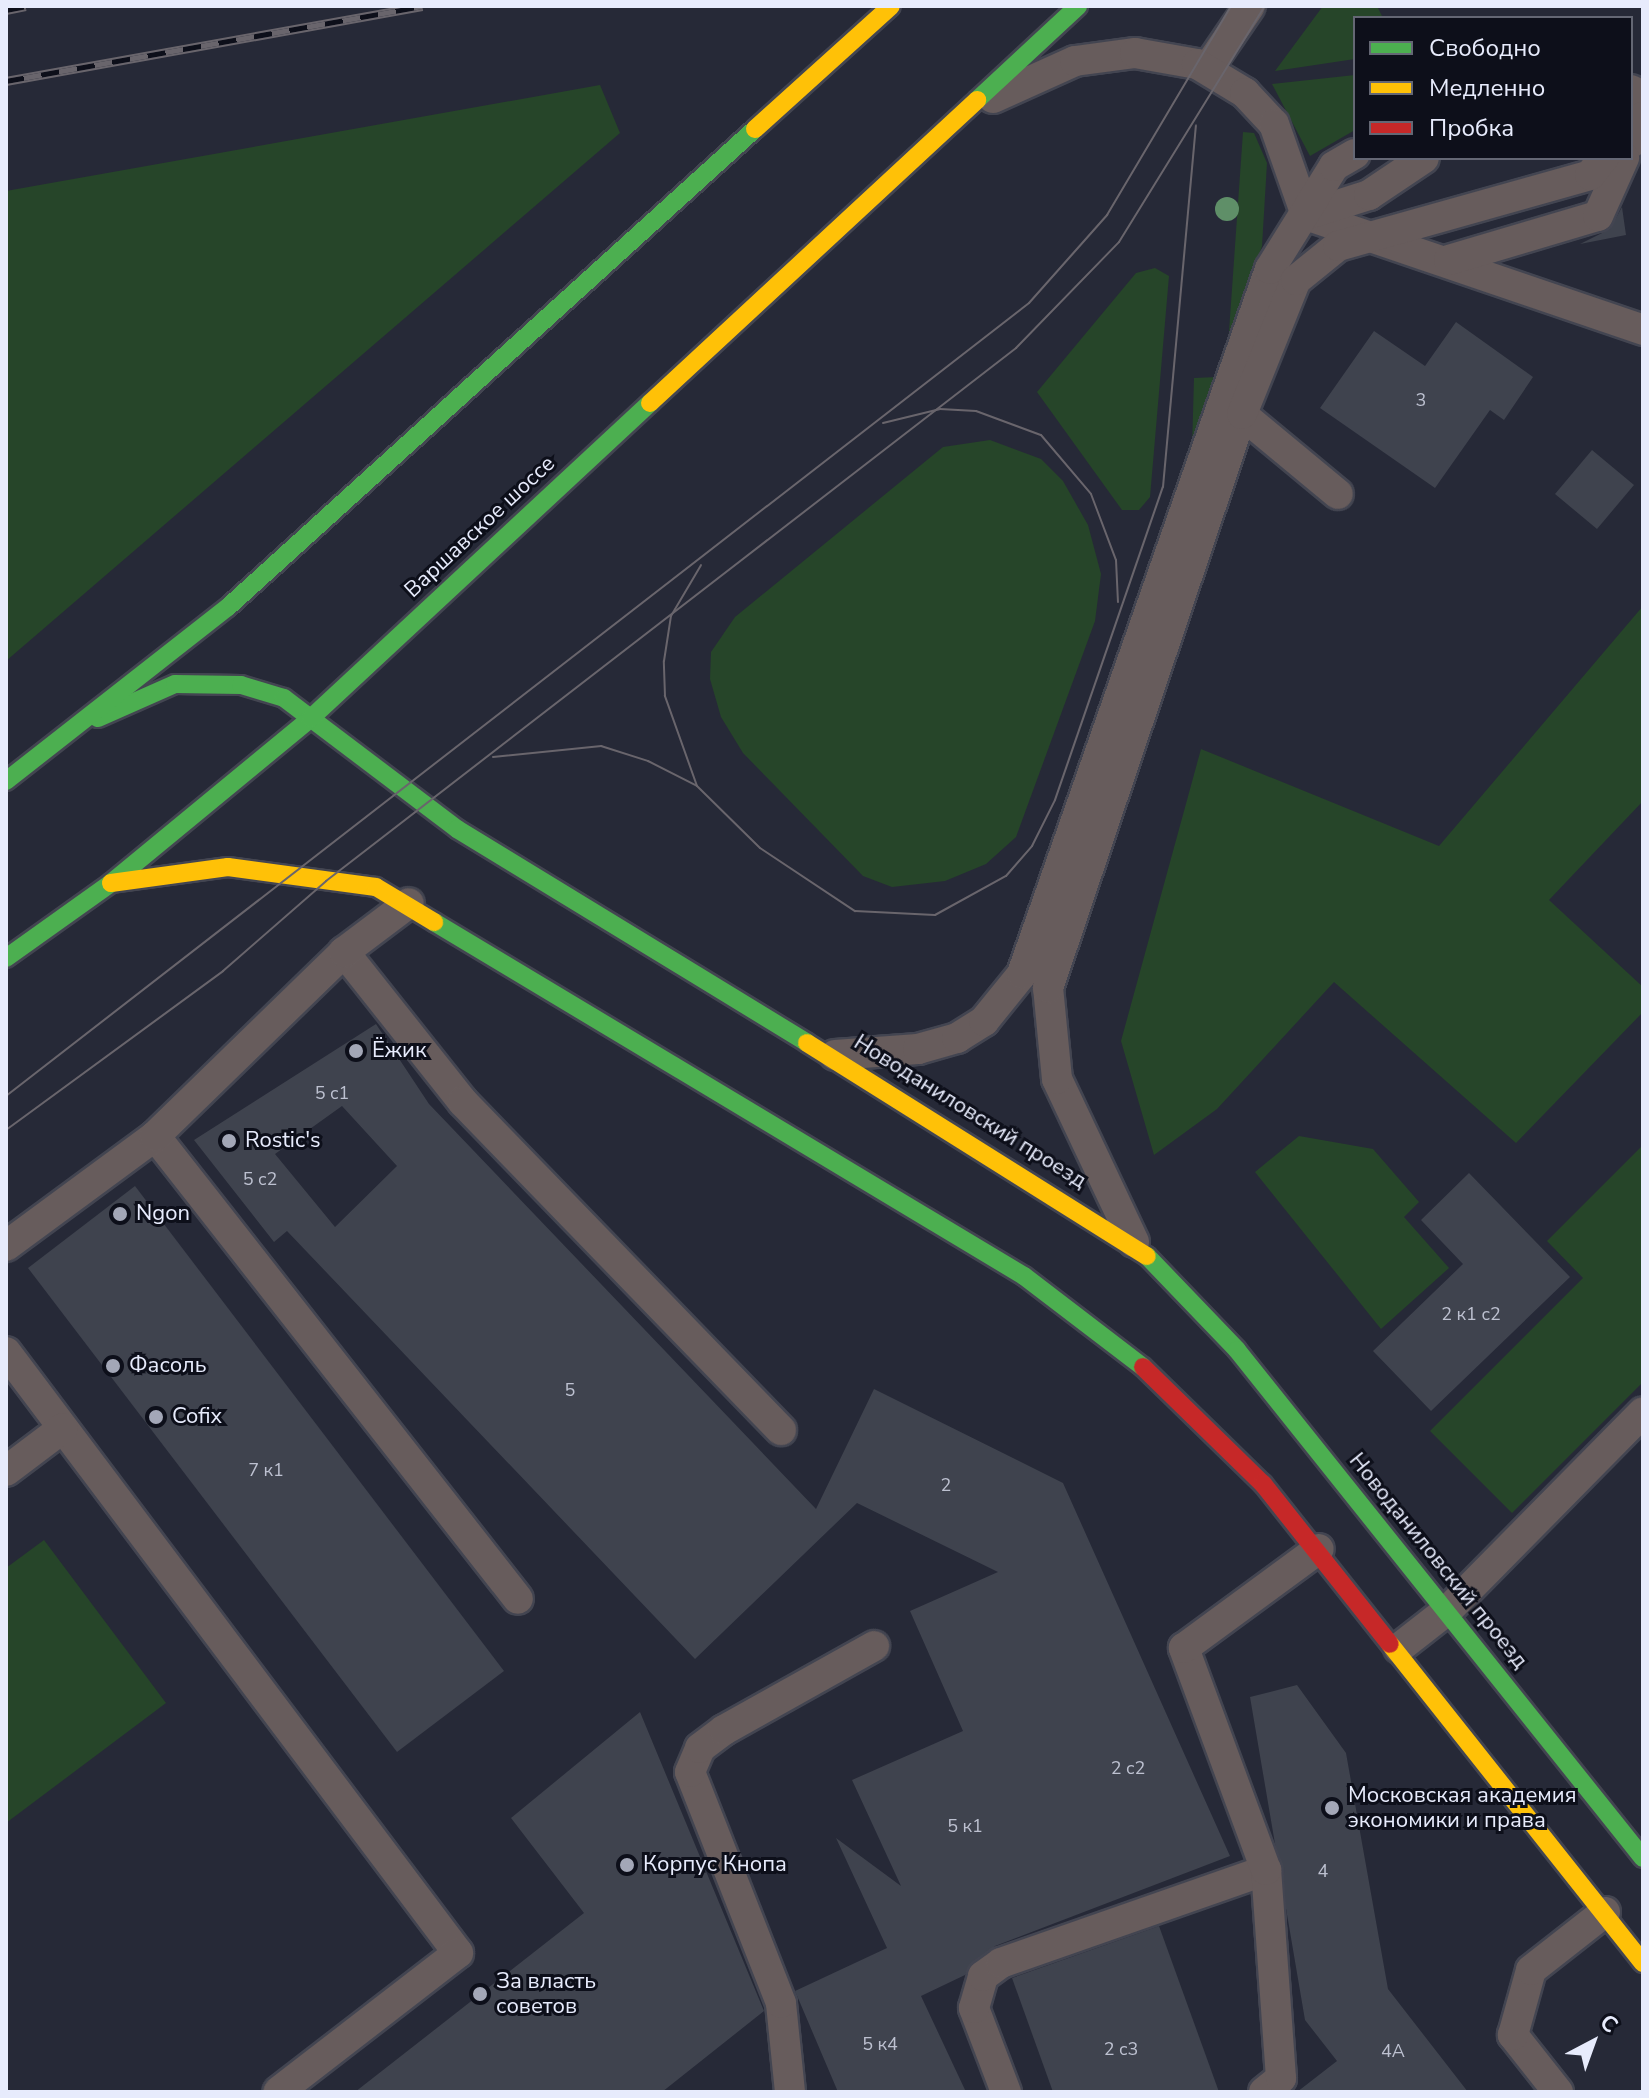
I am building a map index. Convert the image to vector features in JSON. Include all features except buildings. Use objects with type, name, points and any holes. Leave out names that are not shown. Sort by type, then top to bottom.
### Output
[{"type":"street","points":[[6,781],[87,723],[259,580],[891,6]]},
{"type":"street","name":"Варшавское шоссе","points":[[6,958],[111,883],[311,718],[1078,6]]},
{"type":"street","name":"Новоданиловский проезд","points":[[87,723],[175,684],[241,685],[284,698],[457,829],[835,1055],[1135,1244],[1237,1350],[1449,1609],[1643,1858]]},
{"type":"street","points":[[111,883],[228,867],[376,887],[409,903],[1024,1276],[1202,1420],[1319,1549],[1643,1963]]},
{"type":"lane","points":[[1207,69],[1250,6]]},
{"type":"lane","points":[[969,109],[1075,61],[1135,53],[1207,69],[1245,93],[1274,124],[1306,215]]},
{"type":"lane","points":[[1633,139],[1643,117]]},
{"type":"lane","points":[[1135,1244],[1057,1079],[1048,988],[1232,406],[1270,269],[1334,166],[1353,155]]},
{"type":"lane","points":[[1306,215],[1369,195],[1421,160]]},
{"type":"lane","points":[[835,1055],[918,1049],[957,1038],[984,1021],[1022,974],[1232,406],[1296,280],[1338,246],[1590,175],[1602,160]]},
{"type":"lane","points":[[1449,260],[1598,216],[1623,160]]},
{"type":"lane","points":[[1306,215],[1377,234],[1643,330]]},
{"type":"lane","points":[[1232,406],[1338,494]]},
{"type":"lane","points":[[6,1246],[155,1136],[344,952],[409,903]]},
{"type":"lane","points":[[344,952],[463,1102],[781,1430]]},
{"type":"lane","points":[[155,1136],[518,1599]]},
{"type":"lane","points":[[6,1352],[458,1953],[278,2092]]},
{"type":"lane","points":[[1399,1648],[1449,1609],[1643,1412]]},
{"type":"lane","points":[[6,1471],[63,1428]]},
{"type":"lane","points":[[1264,2092],[1281,2078],[1266,1870],[1184,1648],[1319,1549]]},
{"type":"lane","points":[[790,2092],[781,2003],[690,1772],[700,1748],[724,1730],[874,1646]]},
{"type":"lane","points":[[1006,2092],[974,2008],[983,1976],[1001,1963],[1266,1870]]},
{"type":"lane","points":[[1558,2092],[1513,2035],[1531,1970],[1605,1912]]},
{"type":"green space","points":[[1323,6],[1377,6],[1382,16],[1353,16],[1353,59],[1275,71]]},
{"type":"green space","points":[[1353,75],[1353,131],[1310,156],[1272,84]]},
{"type":"green space","points":[[600,85],[620,133],[6,661],[6,191]]},
{"type":"green space","points":[[1243,132],[1254,133],[1267,163],[1262,246],[1228,346]]},
{"type":"green space","points":[[1155,268],[1169,276],[1150,497],[1139,510],[1122,510],[1037,392],[1136,273]]},
{"type":"green space","points":[[1217,377],[1192,449],[1194,378]]},
{"type":"green space","points":[[990,440],[1041,459],[1063,481],[1088,525],[1101,574],[1095,621],[1016,837],[986,864],[945,881],[892,887],[863,876],[743,753],[721,717],[710,679],[711,652],[735,617],[943,447]]},
{"type":"green space","points":[[1643,606],[1643,801],[1549,900],[1643,987],[1643,1012],[1516,1143],[1334,982],[1217,1109],[1154,1155],[1121,1041],[1201,749],[1439,846]]},
{"type":"green space","points":[[1299,1136],[1373,1149],[1419,1202],[1404,1217],[1449,1268],[1381,1329],[1255,1172]]},
{"type":"green space","points":[[1643,1145],[1643,1382],[1512,1513],[1430,1431],[1583,1278],[1547,1241]]},
{"type":"green space","points":[[44,1540],[166,1703],[6,1823],[6,1568]]},
{"type":"tram line","points":[[6,1096],[1029,303],[1107,215],[1231,6]]},
{"type":"tram line","points":[[6,1130],[223,971],[326,881],[1016,348],[1119,242],[1265,6]]},
{"type":"tram line","points":[[493,757],[601,746],[648,761],[697,786],[760,848],[855,911],[935,915],[1006,876],[1032,846],[1055,800],[1163,487],[1196,126]]},
{"type":"tram line","points":[[883,423],[940,409],[976,411],[1041,435],[1091,494],[1116,560],[1118,602]]},
{"type":"tram line","points":[[697,786],[665,696],[664,661],[671,616],[701,565]]},
{"type":"railway","points":[[6,10],[26,6]]},
{"type":"railway","points":[[6,81],[422,6]]},
{"type":"traffic: fast","points":[[977,100],[1078,6]]},
{"type":"traffic: fast","points":[[6,781],[228,607],[755,129]]},
{"type":"traffic: fast","points":[[6,958],[111,883],[311,718],[650,403]]},
{"type":"traffic: fast","points":[[98,718],[175,684],[241,685],[284,698],[457,829],[807,1043]]},
{"type":"traffic: fast","points":[[434,922],[1024,1276],[1143,1367]]},
{"type":"traffic: fast","points":[[1147,1256],[1237,1350],[1643,1858]]},
{"type":"traffic: slow","points":[[755,129],[891,6]]},
{"type":"traffic: slow","points":[[650,403],[977,100]]},
{"type":"traffic: slow","points":[[111,883],[228,867],[376,887],[434,922]]},
{"type":"traffic: slow","points":[[807,1043],[1147,1256]]},
{"type":"traffic: slow","points":[[1390,1644],[1643,1963]]},
{"type":"traffic: jam","points":[[1143,1367],[1263,1484],[1390,1644]]},
{"type":"place","name":"Ёжик","points":[[356,1051]]},
{"type":"place","name":"Rostic's","points":[[229,1141]]},
{"type":"place","name":"Ngon","points":[[120,1214]]},
{"type":"place","name":"Фасоль","points":[[113,1366]]},
{"type":"place","name":"Cofix","points":[[156,1417]]},
{"type":"place","name":"Московская академия экономики и права","points":[[1332,1808]]},
{"type":"place","name":"Корпус Кнопа","points":[[627,1865]]},
{"type":"place","name":"За власть советов","points":[[480,1994]]}]
